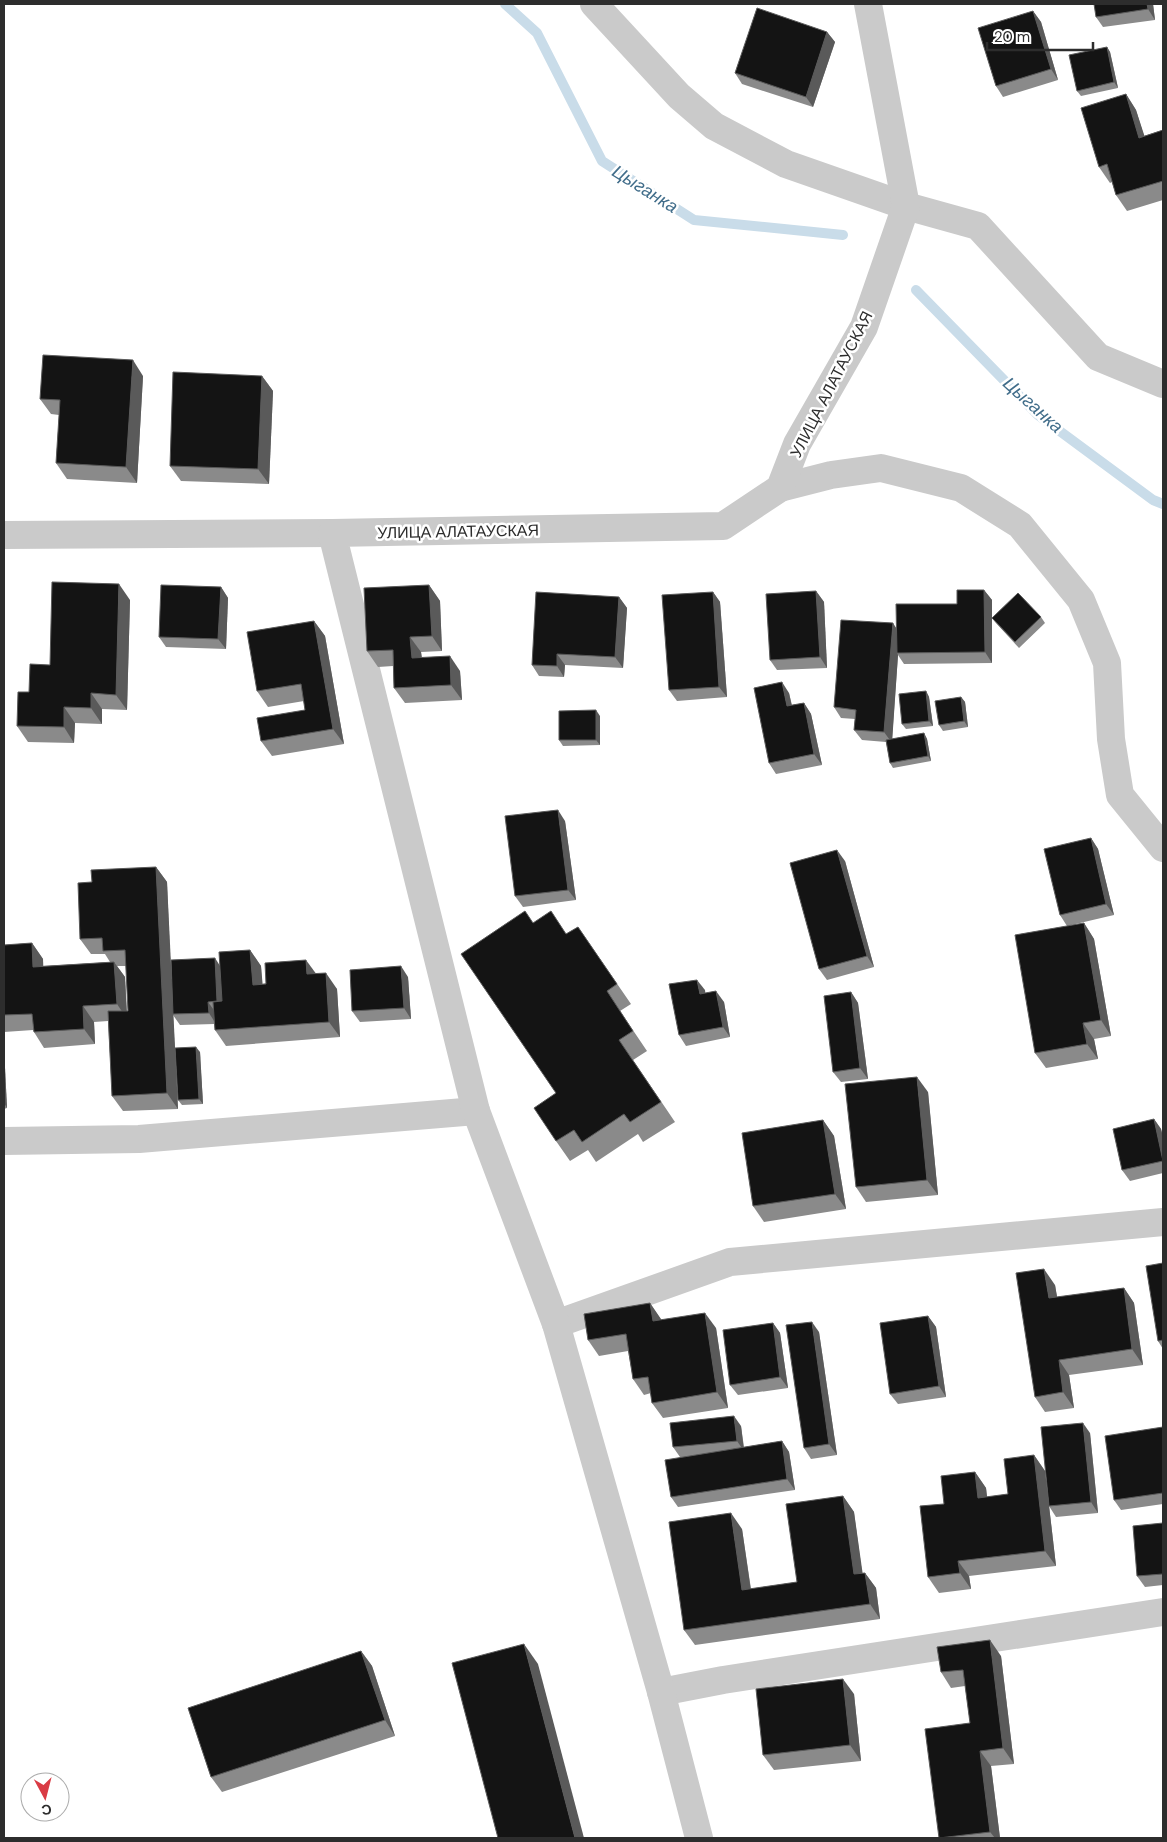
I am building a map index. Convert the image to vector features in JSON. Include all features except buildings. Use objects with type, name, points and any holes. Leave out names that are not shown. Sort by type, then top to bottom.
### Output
[{"type":"street","points":[[594,4],[679,96],[714,126],[786,164],[906,206],[978,226],[1098,357],[1163,384]]},
{"type":"street","name":"УЛИЦА АЛАТАУСКАЯ","points":[[4,535],[332,534],[723,526],[780,488],[798,444],[864,328],[906,206],[868,4]]},
{"type":"street","points":[[780,488],[830,475],[881,468],[961,488],[1020,525],[1081,600],[1107,663],[1111,739],[1120,795],[1163,848]]},
{"type":"street","points":[[332,534],[476,1111],[556,1324],[661,1692],[699,1838]]},
{"type":"street","points":[[4,1141],[139,1139],[476,1111]]},
{"type":"street","points":[[556,1324],[730,1262],[1163,1222]]},
{"type":"street","points":[[661,1692],[723,1680],[1163,1612]]},
{"type":"waterway","name":"Цыганка","points":[[505,4],[537,33],[602,161],[694,220],[843,235]]},
{"type":"waterway","name":"Цыганка","points":[[916,290],[1038,415],[1153,500],[1163,504]]}]
